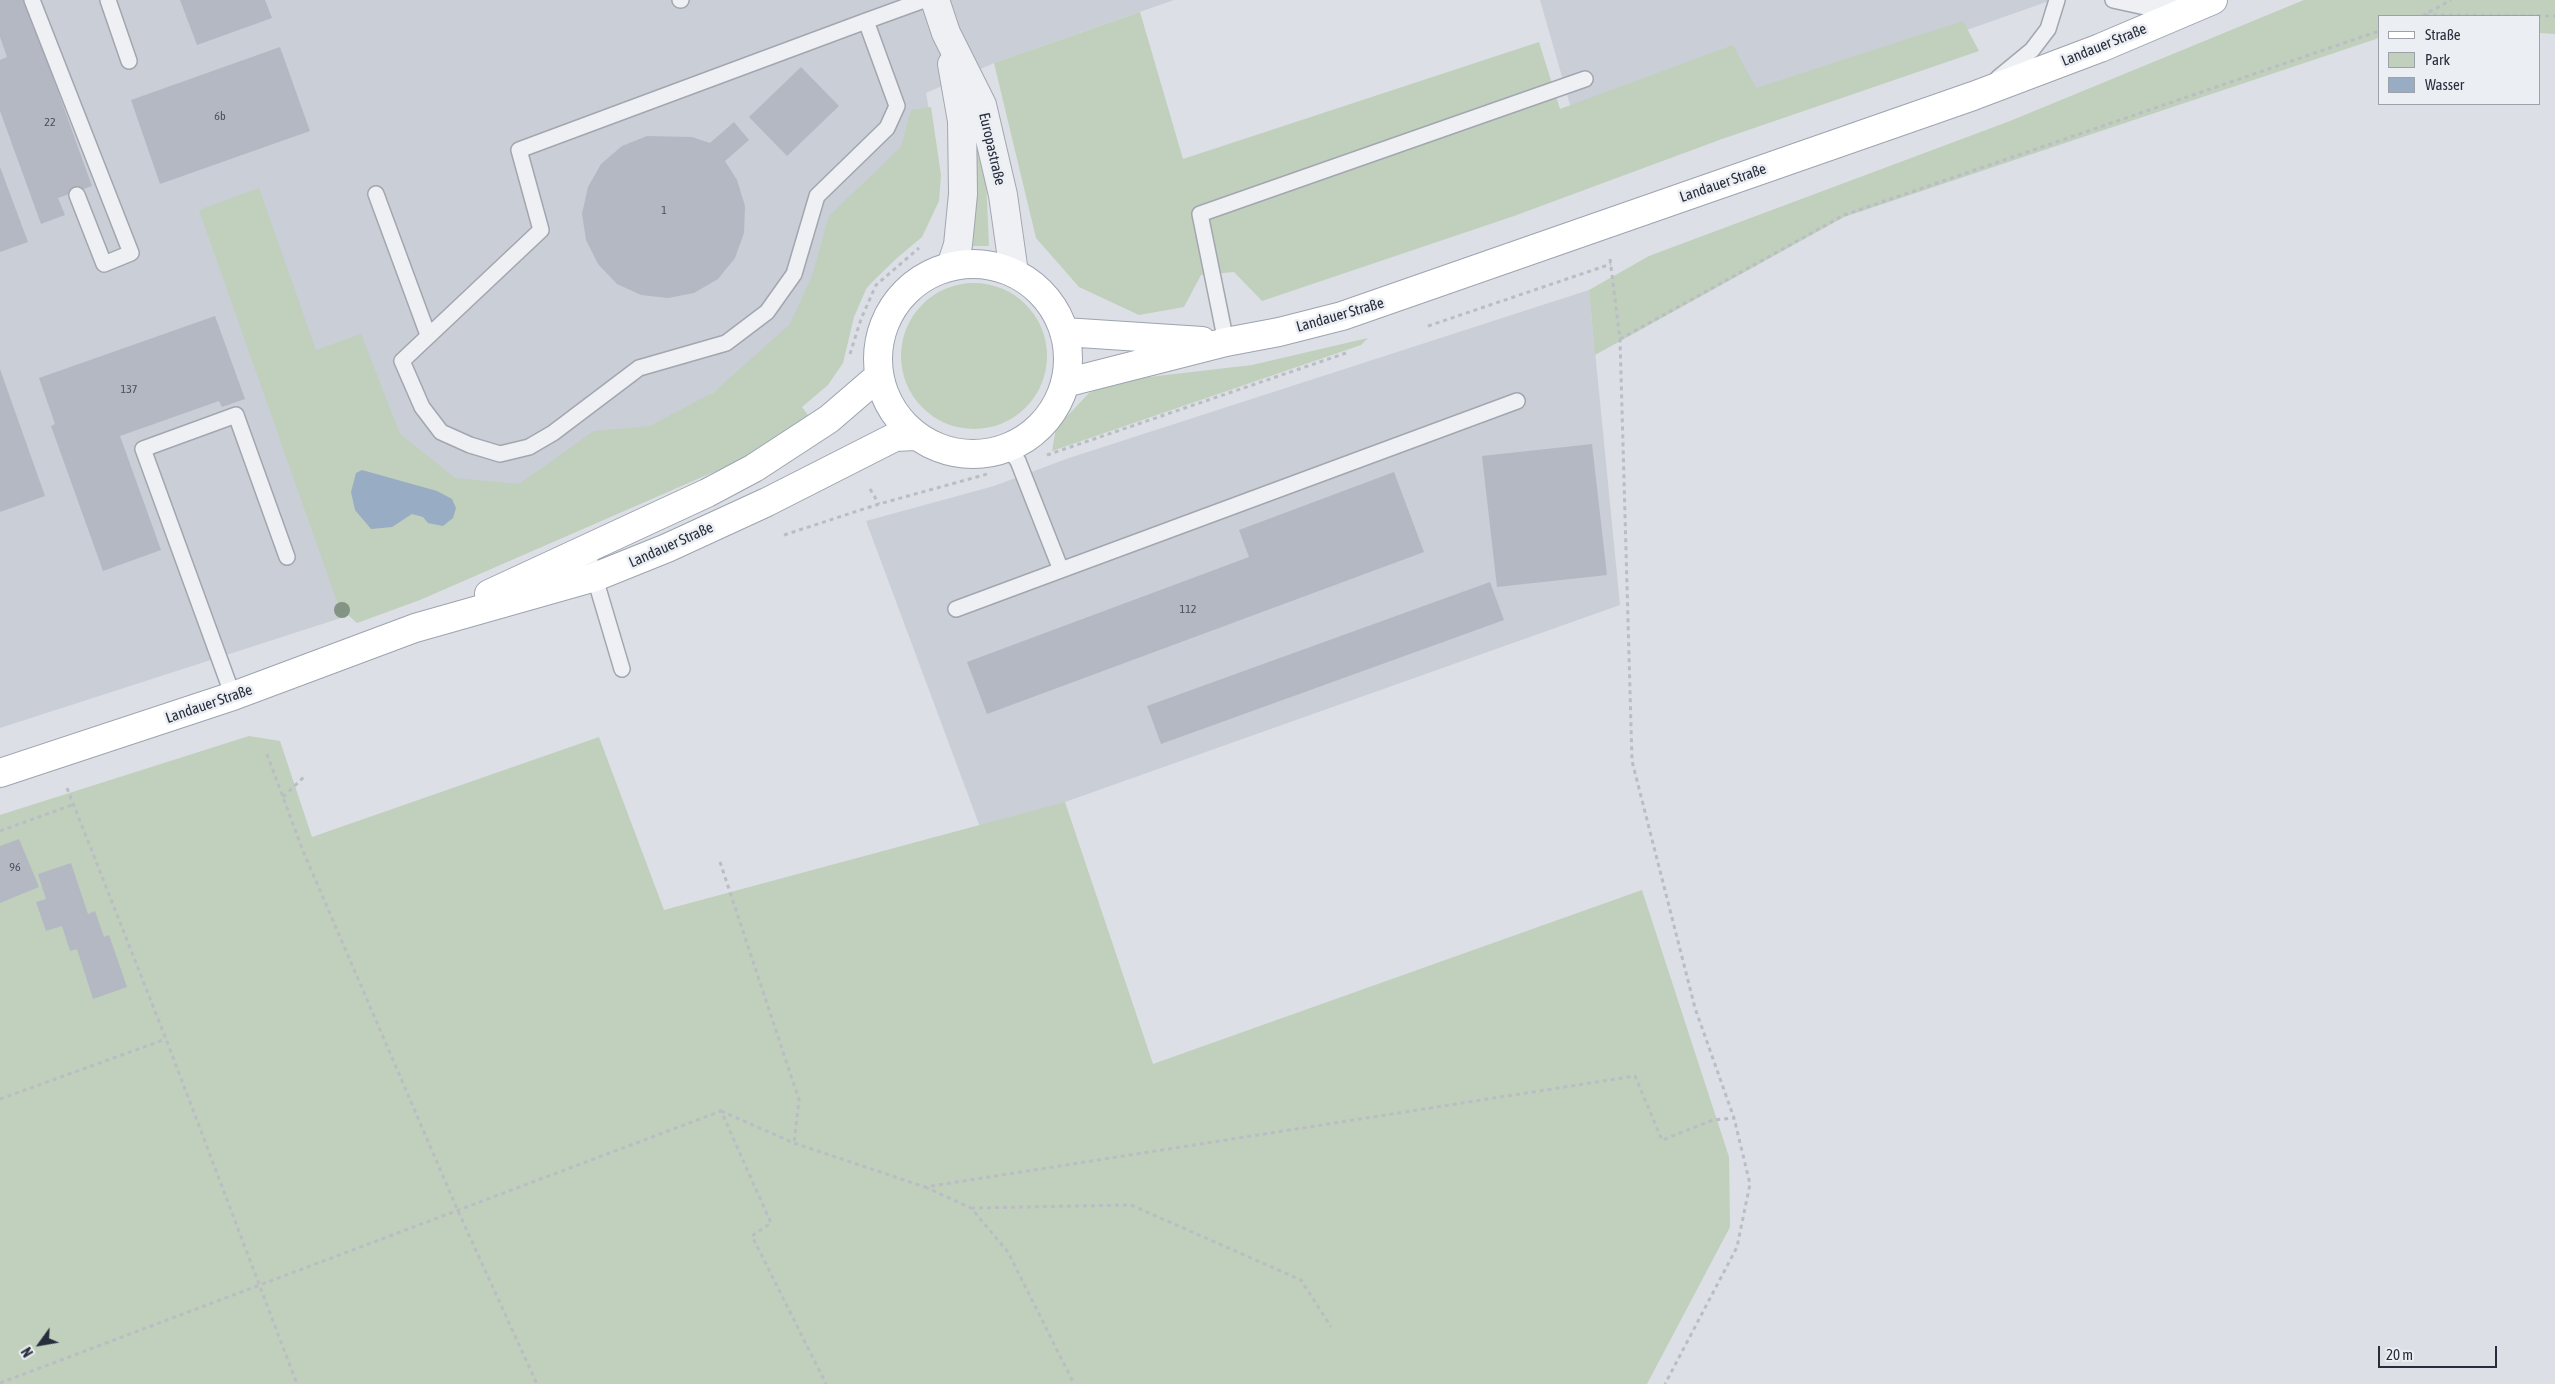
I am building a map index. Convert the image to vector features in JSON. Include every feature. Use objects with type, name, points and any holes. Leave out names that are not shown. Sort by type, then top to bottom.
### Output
[{"type":"main road","name":"Landauer Straße","points":[[1065,383],[1226,342],[1279,332],[1342,316],[1972,96],[2100,48],[2206,3]]},
{"type":"main road","points":[[983,264],[1014,273],[1036,288],[1053,308],[1064,332],[1068,366],[1065,383],[1057,404],[1014,456],[960,455],[937,448],[916,436],[898,420],[886,399],[879,376],[878,348],[885,320],[901,295],[924,277],[951,266],[983,264]]},
{"type":"main road","name":"Landauer Straße","points":[[1064,332],[1226,342]]},
{"type":"main road","name":"Landauer Straße","points":[[0,773],[234,696],[415,628],[707,493],[754,468],[829,419],[879,376]]},
{"type":"main road","name":"Landauer Straße","points":[[415,628],[595,577],[667,548],[767,502],[895,437],[916,436]]},
{"type":"street","name":"Europastraße","points":[[935,0],[946,33],[982,105],[1003,195],[1014,273]]},
{"type":"street","name":"Europastraße","points":[[946,33],[962,121],[963,194],[958,245],[951,266]]},
{"type":"lane","points":[[32,0],[131,253],[104,264],[77,195]]},
{"type":"lane","points":[[108,0],[129,61]]},
{"type":"lane","points":[[866,21],[897,106],[887,128],[817,196],[794,274],[767,312],[726,343],[639,368],[552,433],[529,447],[500,454],[470,445],[441,432],[422,407],[402,361],[541,230],[519,150],[866,21],[924,0]]},
{"type":"lane","points":[[1972,96],[2032,50],[2048,29],[2057,0]]},
{"type":"lane","points":[[2113,0],[2145,7],[2206,3]]},
{"type":"lane","points":[[1226,342],[1200,214],[1585,79]]},
{"type":"lane","points":[[376,194],[428,335]]},
{"type":"lane","points":[[956,608],[1517,400]]},
{"type":"lane","points":[[234,696],[143,449],[236,415],[287,557]]},
{"type":"lane","points":[[1014,456],[1061,570]]},
{"type":"lane","points":[[586,548],[622,669]]},
{"type":"path","points":[[2426,15],[2451,0]]},
{"type":"path","points":[[2540,16],[2555,16]]},
{"type":"path","points":[[1620,339],[1844,215],[2378,31]]},
{"type":"path","points":[[1603,225],[1611,264],[1620,339],[1632,761],[1695,1008],[1734,1118],[1750,1184],[1737,1247],[1665,1384]]},
{"type":"path","points":[[848,360],[861,319],[876,285],[927,242]]},
{"type":"path","points":[[1421,328],[1611,264]]},
{"type":"path","points":[[777,537],[879,504],[1014,456],[1355,350]]},
{"type":"path","points":[[851,458],[879,504]]},
{"type":"path","points":[[268,754],[303,851],[458,1210],[537,1384]]},
{"type":"path","points":[[283,797],[304,777]]},
{"type":"path","points":[[0,831],[72,805],[166,1039],[297,1384]]},
{"type":"path","points":[[720,862],[799,1100],[794,1143]]},
{"type":"path","points":[[0,1099],[166,1039]]},
{"type":"path","points":[[925,1187],[1635,1076],[1662,1140],[1712,1120],[1734,1118]]},
{"type":"path","points":[[721,1111],[771,1223],[752,1236],[826,1384]]},
{"type":"path","points":[[0,1383],[721,1111],[794,1143],[925,1187],[970,1208],[1008,1252],[1074,1384]]},
{"type":"path","points":[[970,1208],[1131,1205],[1301,1280],[1331,1327]]},
{"type":"shaded area","points":[[0,0],[1174,0],[994,63],[926,93],[933,133],[911,246],[881,271],[854,304],[379,602],[347,616],[0,728]]},
{"type":"shaded area","points":[[1540,0],[2052,0],[1587,164]]},
{"type":"shaded area","points":[[1589,290],[1620,605],[1065,802],[980,827],[866,521],[994,486],[1066,459]]},
{"type":"green space","points":[[2304,0],[2555,0],[2555,34],[2540,33],[2540,15],[2378,15],[2378,38],[1844,217],[1595,355],[1589,290],[1649,256],[2010,121]]},
{"type":"green space","points":[[1140,12],[1183,159],[1539,42],[1560,109],[1733,45],[1756,88],[1963,21],[1979,51],[1722,139],[1514,216],[1262,301],[1234,272],[1201,275],[1184,307],[1139,315],[1079,287],[1036,238],[994,63]]},
{"type":"green space","points":[[931,107],[941,175],[939,201],[922,237],[867,287],[854,317],[843,363],[828,385],[802,407],[810,418],[739,461],[420,600],[357,623],[339,607],[199,210],[259,188],[316,350],[361,334],[400,434],[455,478],[519,484],[594,431],[650,426],[714,392],[790,324],[812,276],[829,216],[901,147],[911,110]]},
{"type":"green space","points":[[972,146],[980,148],[986,179],[989,246],[973,246],[976,187]]},
{"type":"green space","points":[[974,283],[1002,289],[1025,305],[1041,328],[1047,356],[1041,384],[1025,407],[1002,423],[974,429],[946,423],[923,407],[907,384],[901,356],[907,328],[923,305],[946,289]]},
{"type":"green space","points":[[1368,338],[1361,345],[1052,451],[1056,428],[1089,393],[1123,380],[1252,365]]},
{"type":"green space","points":[[249,736],[280,741],[312,837],[599,737],[664,910],[1065,802],[1153,1064],[1642,890],[1729,1157],[1730,1227],[1647,1384],[0,1384],[0,815]]},
{"type":"water","points":[[362,470],[437,491],[452,499],[456,508],[453,518],[443,526],[428,523],[423,517],[412,514],[392,527],[371,529],[355,510],[351,492],[356,473]]},
{"type":"building","points":[[0,0],[25,0],[92,186],[58,198],[65,215],[41,224],[0,111],[0,60],[7,57],[0,37]]},
{"type":"building","points":[[180,0],[265,0],[272,18],[197,45]]},
{"type":"building","points":[[280,47],[310,131],[160,184],[131,100]]},
{"type":"building","points":[[801,67],[839,106],[787,156],[749,117]]},
{"type":"building","points":[[734,122],[749,140],[725,161],[737,180],[745,206],[744,233],[735,258],[718,279],[694,293],[668,298],[641,295],[617,284],[598,264],[586,240],[582,214],[588,187],[601,164],[622,146],[647,136],[692,137],[710,143]]},
{"type":"building","points":[[0,167],[28,242],[0,252]]},
{"type":"building","points":[[215,316],[245,399],[222,407],[219,401],[120,436],[161,550],[103,571],[51,426],[55,424],[39,378]]},
{"type":"building","points":[[0,369],[45,496],[0,512]]},
{"type":"building","points":[[1592,444],[1607,575],[1497,587],[1482,456]]},
{"type":"building","points":[[1394,472],[1424,552],[987,714],[967,662],[1249,557],[1239,530]]},
{"type":"building","points":[[1490,582],[1504,620],[1161,744],[1147,706]]},
{"type":"building","points":[[19,839],[39,887],[0,903],[0,846]]},
{"type":"building","points":[[71,863],[88,914],[95,911],[104,937],[109,935],[127,987],[93,999],[77,949],[70,951],[62,926],[46,931],[36,902],[46,899],[38,874]]}]
